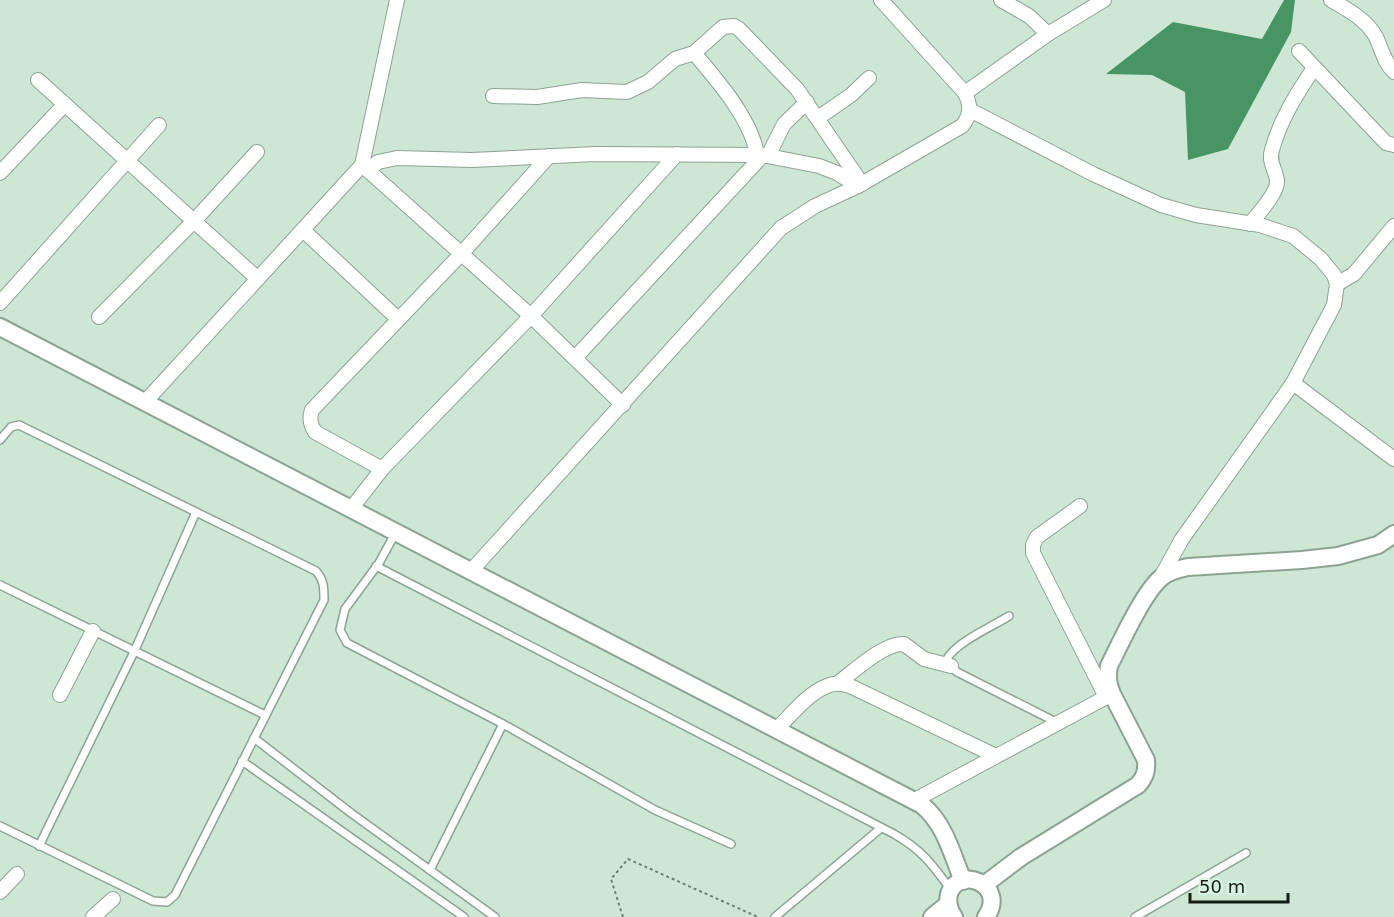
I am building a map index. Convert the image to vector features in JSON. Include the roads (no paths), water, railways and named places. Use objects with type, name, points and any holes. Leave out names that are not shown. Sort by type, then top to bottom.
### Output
[{"type":"street","points":[[365,167],[397,0]]},
{"type":"street","points":[[471,572],[781,228],[815,206],[860,185],[962,126],[967,120],[970,110],[965,93],[881,0]]},
{"type":"street","points":[[1002,0],[1029,16],[1048,33]]},
{"type":"street","points":[[965,93],[1048,33],[1104,0]]},
{"type":"street","points":[[1331,0],[1369,27],[1376,37],[1385,60],[1394,72]]},
{"type":"street","points":[[493,96],[537,97],[582,90],[627,92],[648,82],[675,59],[694,53],[723,27],[734,26],[797,89],[860,185]]},
{"type":"street","points":[[1299,51],[1386,143],[1394,145]]},
{"type":"street","points":[[694,53],[748,126],[762,155]]},
{"type":"street","points":[[1250,224],[1275,190],[1277,179],[1271,164],[1272,149],[1290,106],[1314,68]]},
{"type":"street","points":[[818,118],[869,78]]},
{"type":"street","points":[[38,80],[258,279]]},
{"type":"street","points":[[575,357],[762,155],[784,124],[807,102]]},
{"type":"street","points":[[0,174],[65,104]]},
{"type":"street","points":[[970,110],[1093,174],[1161,205],[1196,215],[1275,229],[1293,236],[1330,268],[1337,284],[1334,305],[1293,383],[1182,539],[1161,578],[1138,611],[1109,666],[1109,695]]},
{"type":"street","points":[[0,303],[159,125]]},
{"type":"street","points":[[99,317],[194,221],[257,152]]},
{"type":"street","points":[[351,509],[382,469],[531,316],[677,154]]},
{"type":"street","points":[[145,402],[303,230],[365,167],[378,162],[397,158],[472,160],[549,156],[762,155],[819,166],[860,185]]},
{"type":"street","points":[[382,469],[315,432],[311,426],[312,410],[462,253],[549,156]]},
{"type":"street","points":[[365,167],[531,316],[623,405]]},
{"type":"street","points":[[1337,284],[1354,274],[1394,226]]},
{"type":"street","points":[[303,230],[398,319]]},
{"type":"street","points":[[0,327],[913,801],[934,815],[940,824],[954,898]]},
{"type":"street","points":[[1293,383],[1394,459]]},
{"type":"street","points":[[984,885],[1021,857],[1138,785],[1147,769],[1146,760],[1033,553],[1033,545],[1037,537],[1080,506]]},
{"type":"street","points":[[1161,578],[1175,570],[1188,567],[1338,556],[1378,545],[1394,534]]},
{"type":"street","points":[[60,695],[93,631]]},
{"type":"street","points":[[776,729],[814,694],[827,686],[838,683],[878,653],[900,643],[924,659],[951,666]]},
{"type":"street","points":[[838,683],[850,686],[996,756]]},
{"type":"street","points":[[913,801],[1109,695]]},
{"type":"street","points":[[0,891],[17,874]]},
{"type":"street","points":[[932,917],[977,881],[984,885],[991,896],[990,915]]},
{"type":"street","points":[[93,917],[113,899]]},
{"type":"lane","points":[[0,441],[11,427],[19,425],[316,571],[324,587],[324,600],[175,895],[167,902],[153,901],[0,826]]},
{"type":"lane","points":[[39,846],[134,652],[196,512]]},
{"type":"lane","points":[[396,532],[376,566],[345,609],[340,630],[347,644],[502,724],[655,810],[731,844]]},
{"type":"lane","points":[[376,566],[912,845],[924,854],[954,898]]},
{"type":"lane","points":[[0,585],[265,715]]},
{"type":"lane","points":[[1009,616],[950,653],[947,659],[957,672],[1058,723]]},
{"type":"lane","points":[[430,870],[502,724]]},
{"type":"lane","points":[[254,738],[351,813],[495,917]]},
{"type":"lane","points":[[242,760],[464,917]]},
{"type":"lane","points":[[775,917],[881,828]]},
{"type":"lane","points":[[1135,917],[1246,853]]}]
